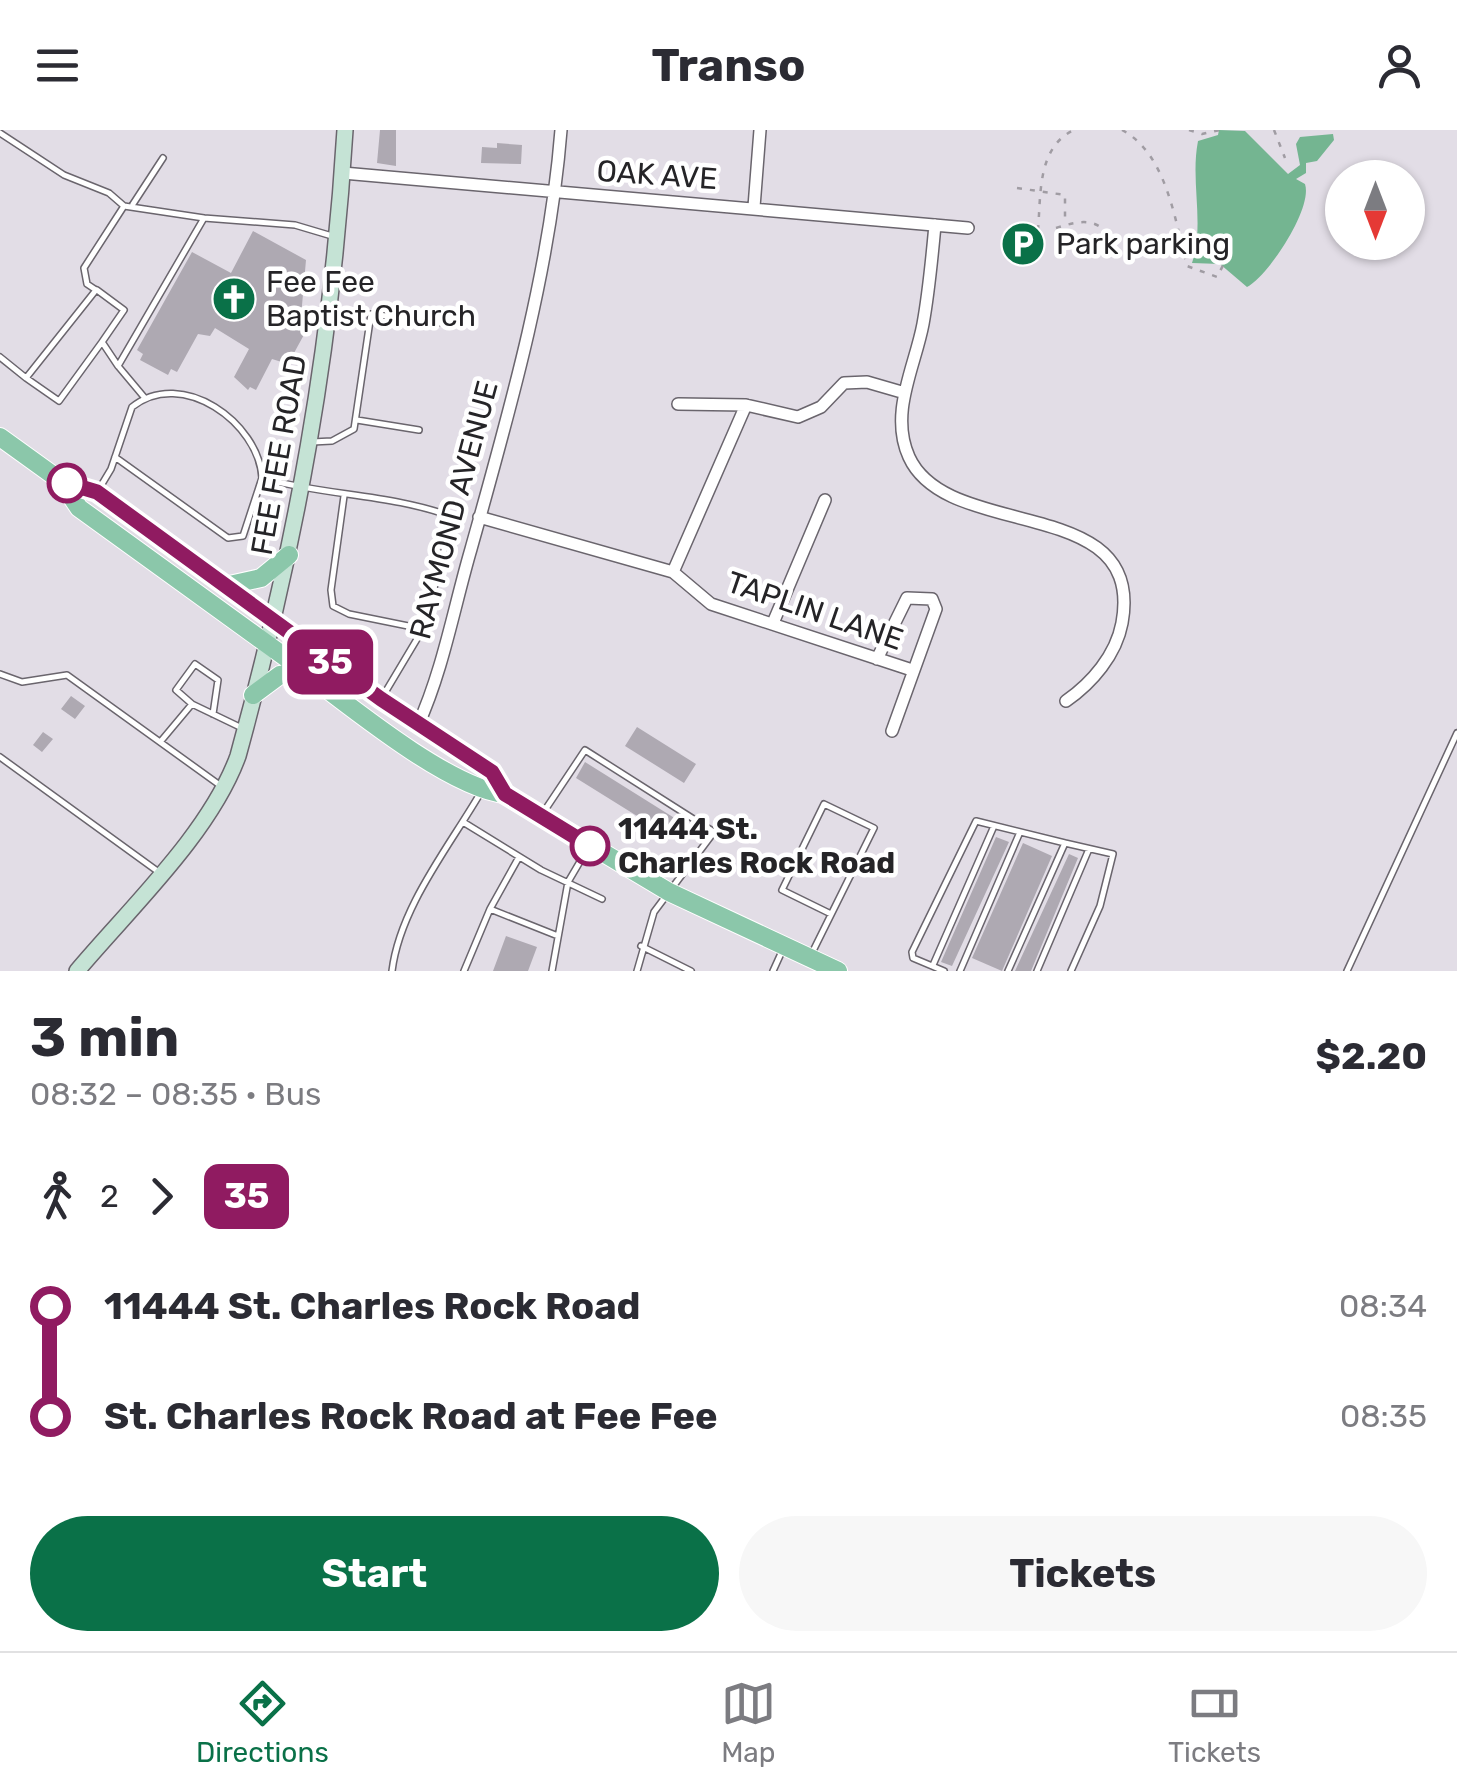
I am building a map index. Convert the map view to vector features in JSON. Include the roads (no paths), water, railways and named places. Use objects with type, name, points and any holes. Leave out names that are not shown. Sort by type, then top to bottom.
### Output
[{"type":"main road","points":[[0,437],[61,481],[97,492],[381,699],[492,772],[505,794]]},
{"type":"main road","points":[[61,481],[80,508],[305,672],[482,792],[505,794],[669,892],[838,971]]},
{"type":"main road","points":[[225,586],[261,578],[290,555]]},
{"type":"main road","points":[[253,695],[280,675],[305,672]]},
{"type":"street","name":"FEE FEE ROAD","points":[[78,971],[224,788],[245,730],[290,555],[312,442],[346,130]]},
{"type":"street","name":"RAYMOND AVENUE","points":[[418,725],[480,518],[556,192],[561,130]]},
{"type":"street","points":[[754,208],[760,130]]},
{"type":"street","name":"OAK AVE","points":[[343,174],[968,228]]},
{"type":"street","points":[[935,226],[928,295],[905,393],[902,428],[910,459],[942,493],[1076,535],[1093,544],[1119,578],[1124,617],[1114,651],[1066,701]]},
{"type":"street","points":[[678,404],[746,405],[798,417],[821,406],[828,395],[844,384],[867,382],[905,393]]},
{"type":"street","points":[[673,572],[746,405]]},
{"type":"street","points":[[773,623],[825,500]]},
{"type":"street","name":"TAPLIN LANE","points":[[480,518],[673,572],[711,604],[912,670]]},
{"type":"street","points":[[877,659],[907,598],[932,599],[936,609],[892,731]]},
{"type":"lane","points":[[0,133],[64,175],[109,193],[124,206]]},
{"type":"lane","points":[[134,204],[163,158]]},
{"type":"lane","points":[[0,357],[59,402],[124,310],[87,284],[84,268],[124,206],[134,204],[204,218],[295,226],[337,238]]},
{"type":"lane","points":[[118,366],[204,218]]},
{"type":"lane","points":[[26,378],[96,290]]},
{"type":"lane","points":[[312,442],[345,436],[357,420],[371,314],[438,323]]},
{"type":"lane","points":[[102,342],[144,397]]},
{"type":"lane","points":[[97,492],[115,458],[132,407],[144,397],[179,393],[217,408],[251,442],[260,458],[262,478],[243,536],[228,538],[115,458]]},
{"type":"lane","points":[[357,420],[418,430]]},
{"type":"lane","points":[[262,478],[303,490],[414,502],[453,518],[424,629],[381,699]]},
{"type":"lane","points":[[344,496],[331,590],[333,606],[349,614],[424,629]]},
{"type":"lane","points":[[212,714],[218,680],[195,664],[176,690],[192,704],[212,714],[245,730]]},
{"type":"lane","points":[[0,674],[22,682],[68,675],[224,788]]},
{"type":"lane","points":[[161,742],[192,704]]},
{"type":"lane","points":[[1348,971],[1457,733]]},
{"type":"lane","points":[[541,816],[584,750],[714,832],[654,912],[641,946],[637,971]]},
{"type":"lane","points":[[0,757],[160,873]]},
{"type":"lane","points":[[392,971],[395,946],[406,920],[482,792]]},
{"type":"lane","points":[[810,958],[874,828],[824,804],[782,890],[831,914]]},
{"type":"lane","points":[[944,971],[913,958],[912,952],[976,821],[1113,854],[1100,906],[1071,971]]},
{"type":"lane","points":[[464,822],[520,857],[602,899]]},
{"type":"lane","points":[[932,966],[994,826]]},
{"type":"lane","points":[[960,971],[1020,832]]},
{"type":"lane","points":[[1008,971],[1065,843]]},
{"type":"lane","points":[[552,971],[568,882],[590,846]]},
{"type":"lane","points":[[1038,971],[1089,849]]},
{"type":"lane","points":[[464,971],[490,910],[520,857]]},
{"type":"lane","points":[[490,910],[558,936]]},
{"type":"lane","points":[[641,946],[691,971]]},
{"type":"lane","points":[[773,971],[784,947]]},
{"type":"place","name":"Park parking","points":[[1023,244]]},
{"type":"place","name":"Fee Fee Baptist Church","points":[[234,299]]},
{"type":"place","name":"11444 St. Charles Rock Road","points":[[590,846]]}]
